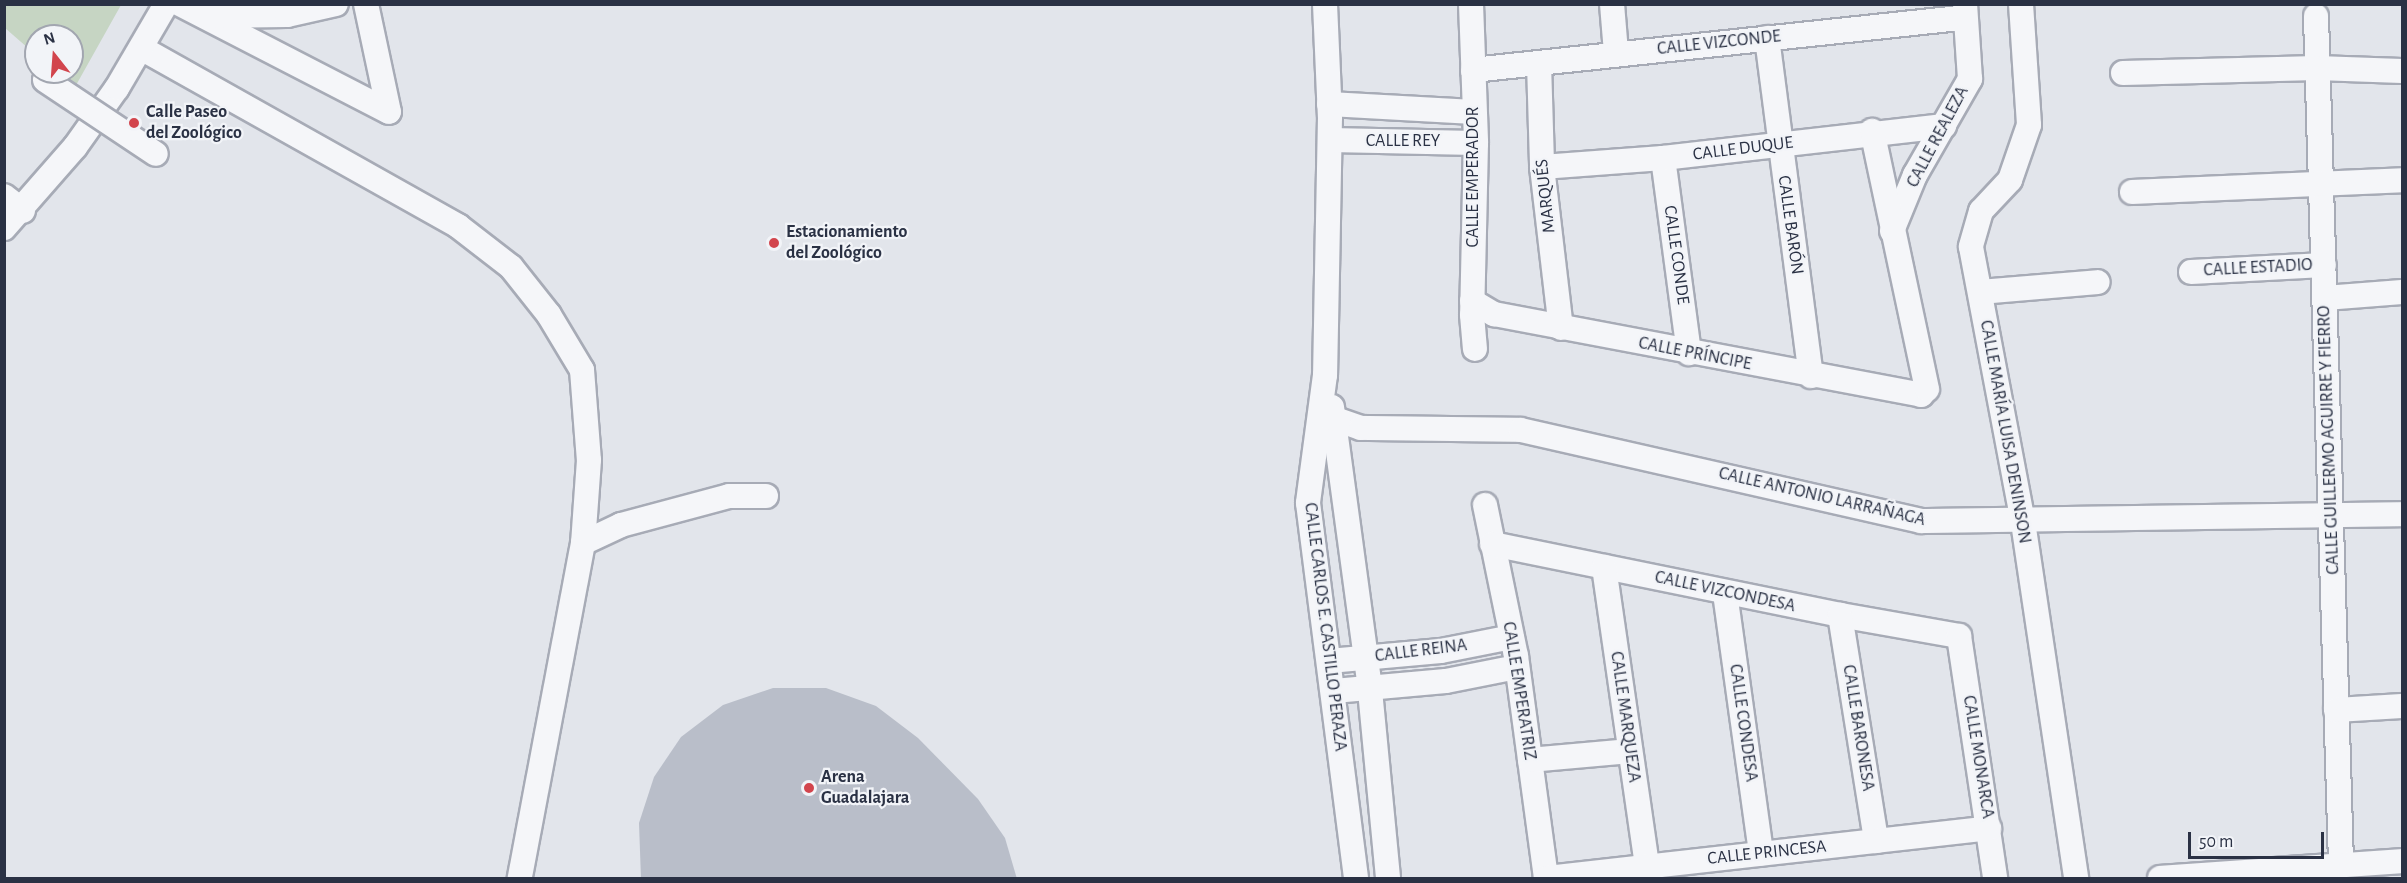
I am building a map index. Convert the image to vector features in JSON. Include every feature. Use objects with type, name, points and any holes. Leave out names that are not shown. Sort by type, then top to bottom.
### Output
[{"type":"street","points":[[4,228],[14,204],[75,147],[141,48],[166,4]]},
{"type":"street","points":[[189,10],[287,15],[336,4]]},
{"type":"street","points":[[189,10],[389,112],[366,4]]},
{"type":"street","name":"CALLE CARLOS E. CASTILLO PERAZA","points":[[1325,4],[1330,140],[1325,375],[1328,417],[1366,658],[1388,879]]},
{"type":"street","name":"CALLE EMPERADOR","points":[[1471,4],[1476,143],[1472,301],[1475,349]]},
{"type":"street","points":[[1612,4],[1616,53]]},
{"type":"street","name":"CALLE MARÍA LUISA DENINSON","points":[[2021,4],[2029,125],[2010,180],[1981,211],[1971,247],[2023,522],[2075,876]]},
{"type":"street","name":"CALLE VIZCONDE","points":[[1473,70],[1767,38],[1965,10]]},
{"type":"street","name":"CALLE REALEZA","points":[[1892,231],[1915,175],[1970,79],[1965,10]]},
{"type":"street","name":"CALLE GUILLERMO AGUIRRE Y FIERRO","points":[[2316,15],[2342,865]]},
{"type":"street","name":"CALLE BARÓN","points":[[1767,38],[1779,145],[1811,376]]},
{"type":"street","points":[[141,48],[458,226],[511,267],[549,315],[582,370],[589,460],[583,543],[520,879]]},
{"type":"street","name":"MARQUÉS","points":[[1539,63],[1542,167],[1561,328]]},
{"type":"street","points":[[2123,73],[2317,68],[2403,71]]},
{"type":"street","points":[[51,84],[156,154]]},
{"type":"street","name":"CALLE REY","points":[[1329,104],[1474,112]]},
{"type":"street","points":[[1382,142],[1383,107]]},
{"type":"street","name":"CALLE DUQUE","points":[[1542,167],[1663,158],[1779,145],[1872,131],[1944,126]]},
{"type":"street","name":"CALLE REALEZA","points":[[1872,131],[1927,389],[1921,395]]},
{"type":"street","name":"CALLE REY","points":[[1330,140],[1476,143]]},
{"type":"street","name":"CALLE CONDE","points":[[1663,158],[1689,353]]},
{"type":"street","points":[[2132,192],[2403,180]]},
{"type":"street","name":"CALLE ESTADIO","points":[[2192,272],[2324,265]]},
{"type":"street","points":[[1980,292],[2098,282]]},
{"type":"street","points":[[2325,298],[2403,292]]},
{"type":"street","name":"CALLE PRÍNCIPE","points":[[1472,301],[1494,314],[1689,353],[1921,395]]},
{"type":"street","name":"CALLE CARLOS E. CASTILLO PERAZA","points":[[1328,417],[1308,503],[1334,692],[1356,879]]},
{"type":"street","name":"CALLE ANTONIO LARRAÑAGA","points":[[1328,417],[1360,428],[1521,430],[1922,522],[2023,522],[2331,513],[2403,514]]},
{"type":"street","points":[[583,543],[621,525],[729,496],[766,496]]},
{"type":"street","name":"CALLE EMPERATRIZ","points":[[1485,505],[1517,667],[1546,878]]},
{"type":"street","name":"CALLE VIZCONDESA","points":[[1492,544],[1725,593],[1959,636]]},
{"type":"street","name":"CALLE MARQUEZA","points":[[1604,567],[1647,867]]},
{"type":"street","name":"CALLE CONDESA","points":[[1725,593],[1761,854]]},
{"type":"street","name":"CALLE BARONESA","points":[[1840,615],[1876,841]]},
{"type":"street","name":"CALLE MONARCA","points":[[1959,636],[1995,879]]},
{"type":"street","name":"CALLE REINA","points":[[1329,661],[1441,651],[1512,637]]},
{"type":"street","points":[[1441,651],[1446,681]]},
{"type":"street","name":"CALLE REINA","points":[[1334,692],[1446,681],[1517,667]]},
{"type":"street","points":[[2336,710],[2403,706]]},
{"type":"street","points":[[1530,760],[1630,751]]},
{"type":"street","name":"CALLE PRINCESA","points":[[1546,878],[1989,828]]},
{"type":"street","points":[[2160,879],[2403,861]]},
{"type":"green space","points":[[4,5],[121,5],[84,71],[84,24],[24,24],[24,45],[5,28]]},
{"type":"building","name":"Arena Guadalajara","points":[[773,688],[826,688],[876,706],[918,738],[978,799],[1005,838],[1017,879],[641,879],[639,823],[654,777],[681,737],[723,705]]},
{"type":"place","name":"Calle Paseo del Zoológico","points":[[134,123]]},
{"type":"place","name":"Estacionamiento del Zoológico","points":[[774,243]]},
{"type":"place","name":"Arena Guadalajara","points":[[809,788]]}]
